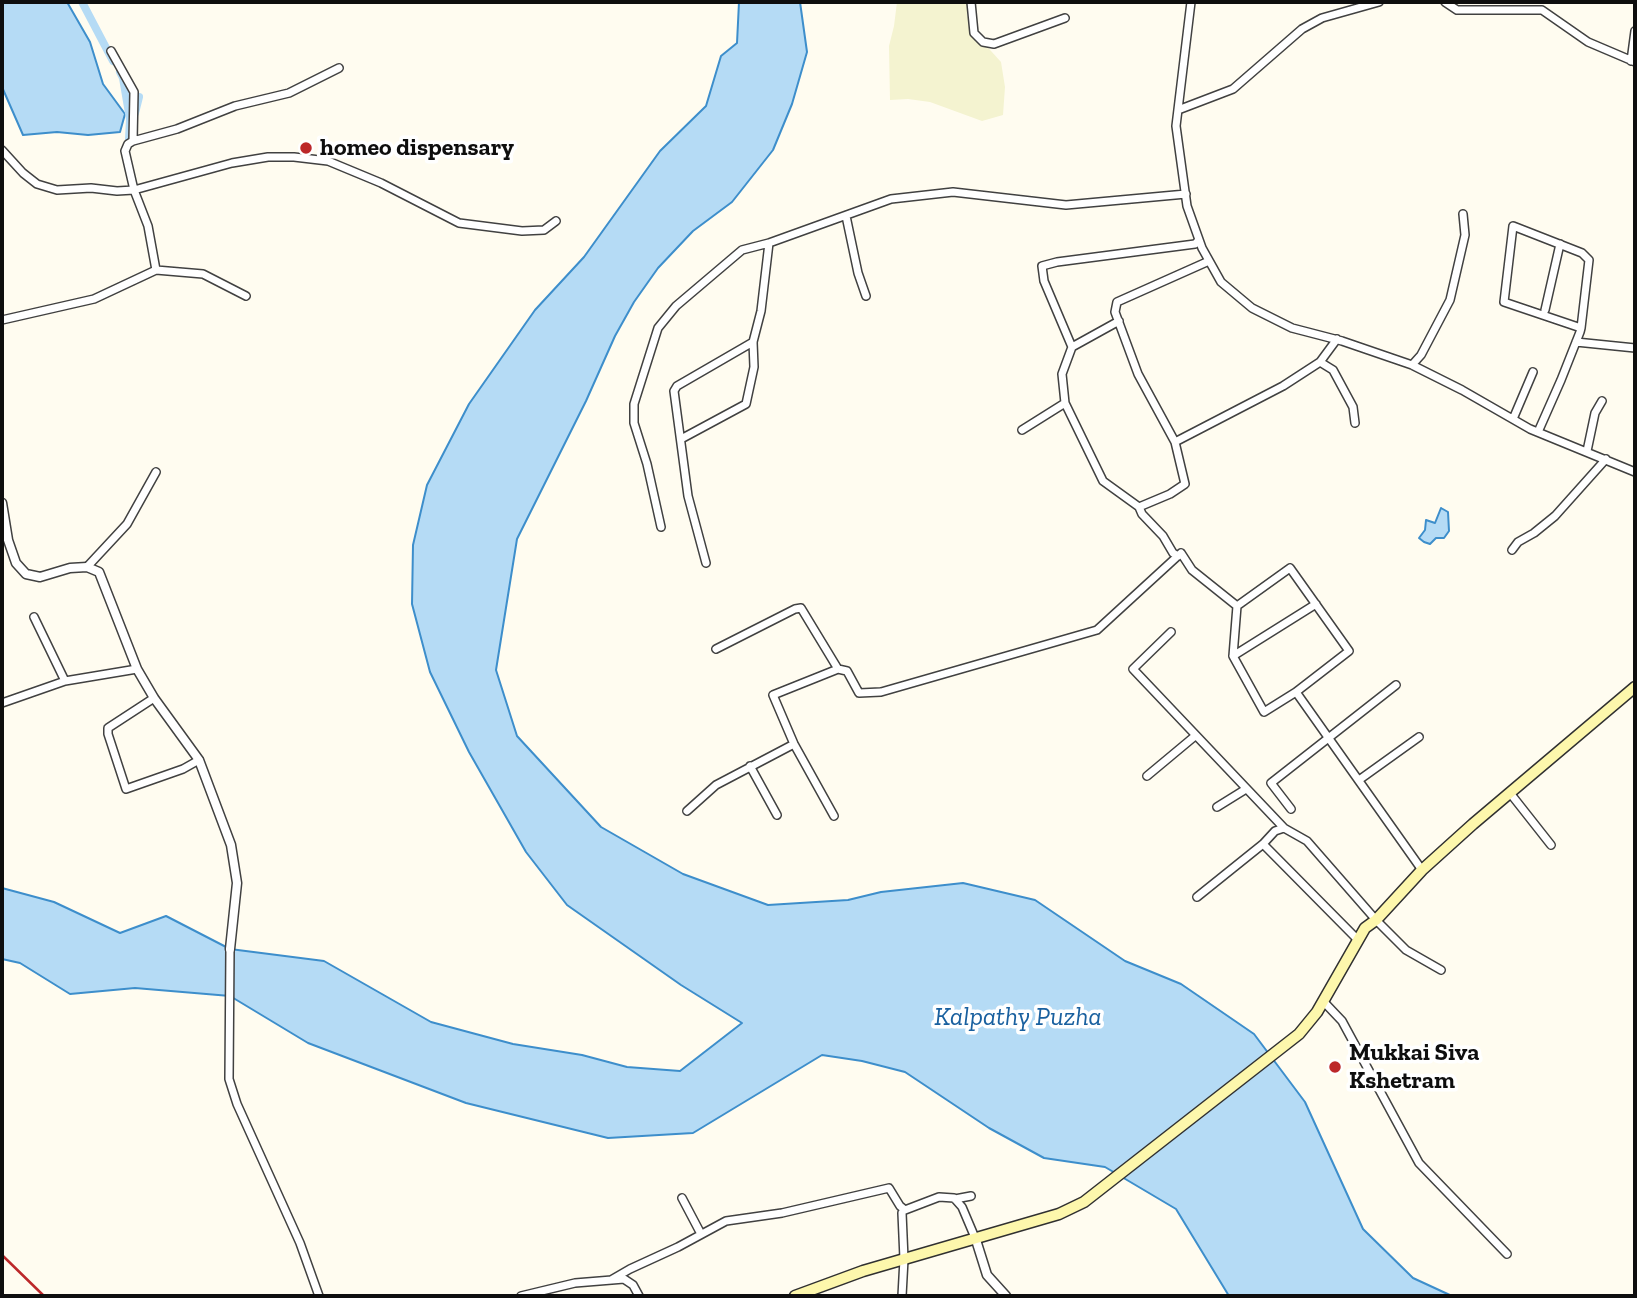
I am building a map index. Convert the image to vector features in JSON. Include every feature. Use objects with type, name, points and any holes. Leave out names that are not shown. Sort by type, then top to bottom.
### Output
[{"type":"main road","points":[[795,1296],[904,1259],[1059,1214],[1084,1202],[1299,1034],[1323,1001],[1365,928],[1376,920],[1422,870],[1635,687]]},
{"type":"street","points":[[971,2],[974,33],[983,42],[994,44],[1065,18]]},
{"type":"street","points":[[1191,2],[1175,126],[1187,206],[1199,240],[1221,282],[1252,308],[1292,328],[1337,339],[1412,365],[1538,432],[1635,472]]},
{"type":"street","points":[[1178,110],[1233,89],[1303,29],[1322,18],[1378,2]]},
{"type":"street","points":[[1445,2],[1457,9],[1541,6],[1588,42],[1633,61],[1635,31]]},
{"type":"street","points":[[111,51],[134,92],[133,141]]},
{"type":"street","points":[[156,270],[148,226],[134,190],[125,150],[133,141],[177,129],[235,106],[289,93],[338,68]]},
{"type":"street","points":[[2,150],[6,160],[37,184],[57,190],[134,190],[232,163],[268,157],[295,157],[328,161],[381,183],[459,223],[522,231],[544,230],[556,221]]},
{"type":"street","points":[[661,527],[647,464],[634,423],[634,404],[658,328],[676,306],[742,250],[769,243],[891,199],[953,192],[1066,205],[1186,194]]},
{"type":"street","points":[[1412,365],[1421,355],[1450,300],[1465,235],[1463,214]]},
{"type":"street","points":[[846,216],[866,296]]},
{"type":"street","points":[[1538,432],[1581,328],[1589,260],[1582,253],[1513,226],[1504,302],[1581,328]]},
{"type":"street","points":[[1072,346],[1044,281],[1042,266],[1057,261],[1195,244],[1199,240]]},
{"type":"street","points":[[681,439],[746,404],[754,367],[753,342],[761,311],[769,243]]},
{"type":"street","points":[[1545,310],[1560,244]]},
{"type":"street","points":[[1139,507],[1170,494],[1185,484],[1175,442],[1138,374],[1115,312],[1117,302],[1209,261]]},
{"type":"street","points":[[2,320],[94,299],[156,270],[203,274],[246,296]]},
{"type":"street","points":[[1119,321],[1072,346],[1062,374],[1065,403],[1103,481],[1139,507],[1178,556]]},
{"type":"street","points":[[1175,442],[1283,386],[1320,362],[1337,339]]},
{"type":"street","points":[[706,563],[688,496],[674,391],[677,386],[753,342]]},
{"type":"street","points":[[1576,342],[1635,348]]},
{"type":"street","points":[[1320,362],[1333,370],[1353,407],[1355,423]]},
{"type":"street","points":[[1513,419],[1533,372]]},
{"type":"street","points":[[1587,451],[1595,413],[1602,401]]},
{"type":"street","points":[[1022,430],[1065,403]]},
{"type":"street","points":[[1512,550],[1518,542],[1555,516],[1606,459]]},
{"type":"street","points":[[87,567],[127,524],[156,472]]},
{"type":"street","points":[[2,503],[8,540],[16,564],[26,574],[40,577],[70,568],[87,567],[99,572],[137,669],[154,698],[199,760],[231,845],[237,883],[230,949],[229,1079],[237,1104],[300,1243],[319,1296]]},
{"type":"street","points":[[834,816],[794,744],[773,695],[838,669],[847,671],[859,693],[881,692],[1097,629],[1181,553],[1192,570],[1237,606]]},
{"type":"street","points":[[1290,568],[1316,604],[1349,651],[1296,692],[1264,712],[1233,656],[1237,606],[1290,568]]},
{"type":"street","points":[[1233,656],[1316,604]]},
{"type":"street","points":[[716,649],[795,608],[801,608],[838,669]]},
{"type":"street","points":[[34,617],[65,681]]},
{"type":"street","points":[[1171,632],[1133,668],[1284,828],[1307,841],[1406,950],[1441,970]]},
{"type":"street","points":[[2,703],[65,681],[137,669]]},
{"type":"street","points":[[1291,808],[1271,783],[1396,685]]},
{"type":"street","points":[[1296,692],[1422,870]]},
{"type":"street","points":[[154,698],[108,728],[107,734],[126,789],[183,769],[199,760]]},
{"type":"street","points":[[1147,776],[1195,736]]},
{"type":"street","points":[[1359,780],[1419,737]]},
{"type":"street","points":[[687,811],[716,785],[794,744]]},
{"type":"street","points":[[750,766],[777,815]]},
{"type":"street","points":[[1217,807],[1246,789]]},
{"type":"street","points":[[1510,793],[1551,845]]},
{"type":"street","points":[[1197,897],[1263,844],[1275,831],[1284,828]]},
{"type":"street","points":[[1263,844],[1358,940]]},
{"type":"street","points":[[1323,1001],[1342,1021],[1384,1094],[1419,1163],[1507,1254]]},
{"type":"street","points":[[611,1280],[726,1221],[782,1213],[889,1188],[900,1206],[905,1209],[939,1197],[958,1200],[971,1196]]},
{"type":"street","points":[[682,1198],[701,1234]]},
{"type":"street","points":[[954,1198],[962,1207],[987,1275],[1006,1296]]},
{"type":"street","points":[[902,1213],[902,1296]]},
{"type":"street","points":[[521,1296],[575,1283],[624,1279],[633,1285],[639,1296]]},
{"type":"green space","points":[[897,2],[969,2],[967,15],[972,30],[1001,62],[1005,87],[1003,115],[982,121],[930,102],[890,100],[889,46]]},
{"type":"water","points":[[2,2],[67,2],[90,42],[103,84],[125,114],[120,132],[23,135],[2,87]]},
{"type":"water","name":"Kalpathy Puzha","points":[[739,2],[800,2],[807,52],[792,104],[773,150],[732,202],[693,231],[658,268],[634,302],[517,539],[496,670],[517,736],[601,827],[683,874],[768,905],[848,900],[881,892],[963,883],[1035,900],[1125,961],[1181,984],[1254,1034],[1305,1102],[1363,1229],[1413,1278],[1452,1296],[1229,1296],[1176,1209],[1105,1167],[1044,1158],[989,1128],[905,1072],[862,1061],[822,1055],[693,1133],[608,1138],[466,1103],[308,1043],[230,996],[135,988],[70,994],[20,963],[2,959],[2,888],[54,902],[120,933],[166,916],[230,949],[324,961],[431,1022],[513,1044],[582,1055],[627,1067],[680,1071],[742,1023],[681,985],[567,905],[526,852],[469,752],[430,672],[412,604],[413,545],[427,485],[469,404],[535,310],[584,257],[660,151],[706,106],[721,56],[737,43]]},
{"type":"water","points":[[1441,508],[1448,512],[1449,531],[1444,538],[1436,538],[1430,544],[1424,542],[1419,538],[1425,530],[1426,520],[1435,523]]},
{"type":"waterway","points":[[82,2],[113,61]]},
{"type":"waterway","points":[[120,72],[130,119],[129,139],[132,126]]},
{"type":"waterway","points":[[135,113],[139,97]]},
{"type":"railway","points":[[2,1255],[44,1296]]},
{"type":"place","name":"homeo dispensary","points":[[306,148]]},
{"type":"place","name":"Mukkai Siva Kshetram","points":[[1335,1067]]}]
